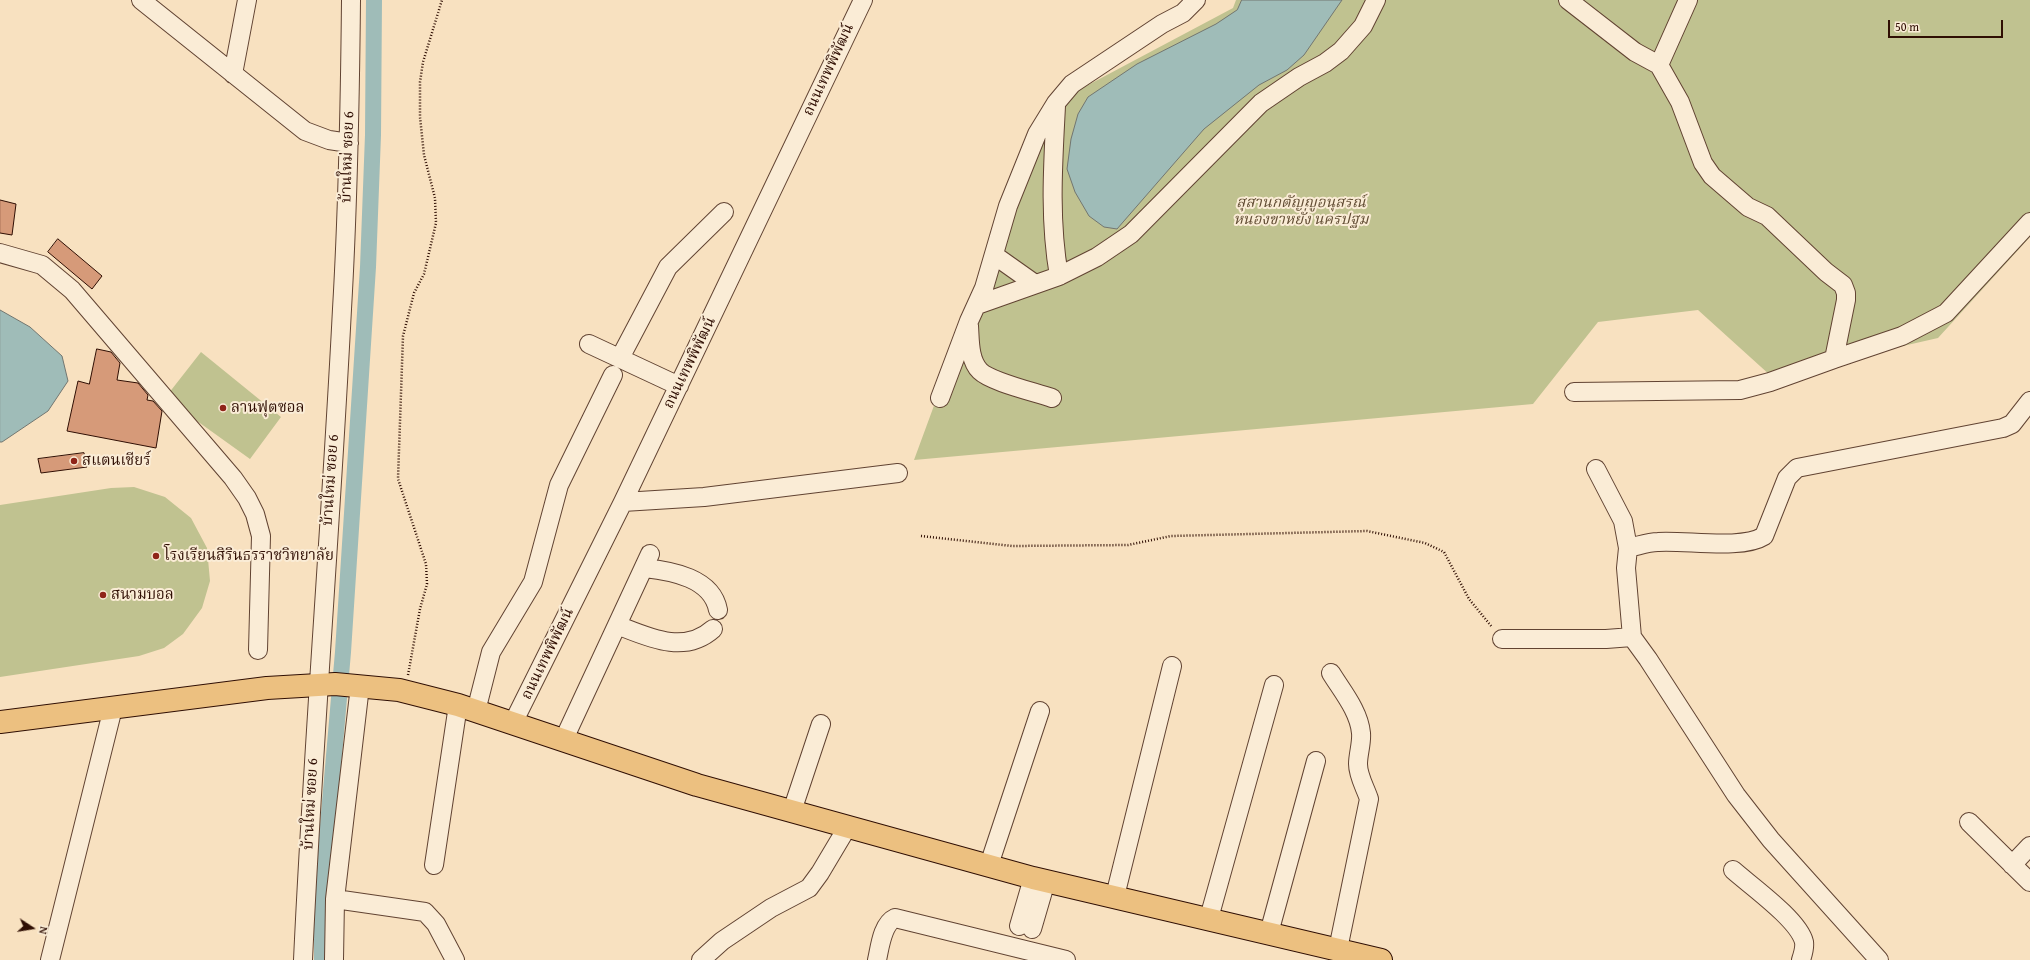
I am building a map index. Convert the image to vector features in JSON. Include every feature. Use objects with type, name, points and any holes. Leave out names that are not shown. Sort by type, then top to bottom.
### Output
[{"type":"main road","points":[[0,722],[267,688],[340,685],[405,692],[467,708],[564,739],[698,785],[1039,879],[1269,933],[1330,952],[1381,960]]},
{"type":"street","points":[[141,0],[305,131],[329,140],[349,143]]},
{"type":"street","points":[[233,74],[247,0]]},
{"type":"street","name":"บ้านใหม่ ซอย 6","points":[[303,960],[340,685],[343,307],[349,143],[351,0]]},
{"type":"street","name":"ถนนเทพพิพัฒน์","points":[[513,723],[679,386],[862,0]]},
{"type":"street","points":[[940,398],[969,322],[984,288],[1008,206],[1037,134],[1056,103],[1072,84],[1149,32],[1183,13],[1196,0]]},
{"type":"street","points":[[977,305],[1060,276],[1097,257],[1132,234],[1261,103],[1299,77],[1325,64],[1341,51],[1363,26],[1376,0]]},
{"type":"street","points":[[1568,0],[1635,52],[1659,65],[1680,102],[1703,163],[1712,176],[1748,207],[1767,216],[1826,272],[1843,285],[1846,293],[1846,300],[1834,359]]},
{"type":"street","points":[[1659,65],[1688,0]]},
{"type":"street","points":[[1056,103],[1052,180],[1053,240],[1060,276]]},
{"type":"street","points":[[620,358],[668,267],[724,212]]},
{"type":"street","points":[[1574,392],[1740,390],[1770,382],[1902,336],[1946,313],[2030,222]]},
{"type":"street","points":[[0,252],[42,265],[72,290],[233,478],[247,498],[255,514],[261,536],[258,650]]},
{"type":"street","points":[[994,255],[1035,284]]},
{"type":"street","points":[[969,322],[971,351],[979,370],[990,377],[1052,398]]},
{"type":"street","points":[[589,344],[679,386]]},
{"type":"street","points":[[434,865],[467,708],[491,652],[533,582],[559,485],[613,376]]},
{"type":"street","points":[[1628,548],[1657,542],[1740,543],[1756,541],[1764,536],[1787,478],[1797,468],[2002,428],[2012,424],[2030,401]]},
{"type":"street","points":[[1596,470],[1623,521],[1628,548],[1626,568],[1632,637],[1648,658],[1736,795],[1771,840],[1879,960]]},
{"type":"street","points":[[623,502],[704,497],[898,473]]},
{"type":"street","points":[[564,739],[648,561],[695,581],[709,591],[717,603],[718,610]]},
{"type":"street","points":[[617,625],[648,637],[664,641],[685,643],[698,639],[713,629]]},
{"type":"street","points":[[1502,639],[1606,640],[1632,637]]},
{"type":"street","points":[[1115,896],[1172,666]]},
{"type":"street","points":[[1330,952],[1369,799],[1365,786],[1360,778],[1358,765],[1361,734],[1356,713],[1331,673]]},
{"type":"street","points":[[334,960],[334,899],[340,685]]},
{"type":"street","points":[[1209,918],[1274,685]]},
{"type":"street","points":[[50,960],[113,708]]},
{"type":"street","points":[[989,865],[1040,711]]},
{"type":"street","points":[[792,811],[821,724]]},
{"type":"street","points":[[1269,933],[1316,762]]},
{"type":"street","points":[[1969,822],[2030,882]]},
{"type":"street","points":[[702,960],[722,941],[771,908],[808,888],[820,873],[848,826]]},
{"type":"street","points":[[2012,865],[2030,846]]},
{"type":"street","points":[[1733,870],[1791,920],[1804,941],[1804,951],[1801,960]]},
{"type":"street","points":[[1021,943],[1039,879]]},
{"type":"street","points":[[334,899],[424,912],[436,924],[455,960]]},
{"type":"street","points":[[877,960],[886,927],[890,920],[895,918],[1021,943],[1066,960]]},
{"type":"path","points":[[405,692],[420,609],[427,584],[426,564],[398,479],[402,336],[414,293],[424,274],[436,223],[435,198],[424,155],[420,117],[420,82],[422,62],[442,0]]},
{"type":"path","points":[[921,536],[1012,546],[1128,545],[1172,536],[1367,530],[1425,543],[1444,552],[1469,599],[1502,639]]},
{"type":"green space","name":"สุสานกตัญญูอนุสรณ์ หนองขาหยั่ง นครปฐม","points":[[1236,0],[2030,0],[2030,237],[1938,338],[1771,376],[1698,310],[1598,322],[1533,404],[914,460],[1011,196],[1041,132],[1073,93],[1233,8]]},
{"type":"green space","name":"ลานฟุตซอล","points":[[201,352],[281,417],[250,459],[165,398]]},
{"type":"green space","name":"สนามบอล","points":[[134,487],[165,497],[191,518],[207,548],[210,581],[202,608],[183,634],[164,648],[139,656],[0,677],[0,505],[111,488]]},
{"type":"water","points":[[1242,0],[1342,0],[1304,55],[1287,70],[1259,85],[1204,129],[1117,229],[1104,227],[1089,216],[1075,192],[1067,169],[1071,139],[1078,114],[1088,97],[1137,64],[1216,24],[1237,10]]},
{"type":"water","points":[[0,310],[30,327],[62,356],[68,381],[48,411],[2,442],[0,442]]},
{"type":"building","points":[[0,200],[16,204],[12,235],[0,233]]},
{"type":"building","points":[[58,239],[102,276],[92,289],[48,252]]},
{"type":"building","points":[[97,349],[111,352],[120,363],[117,380],[138,383],[148,395],[147,400],[153,401],[162,411],[156,448],[67,431],[78,381],[89,384]]},
{"type":"building","points":[[84,453],[87,467],[41,473],[38,459]]},
{"type":"waterway","points":[[322,960],[322,894],[343,652],[368,267],[373,135],[374,0]]},
{"type":"place","name":"ลานฟุตซอล","points":[[223,408]]},
{"type":"place","name":"สแตนเชียร์","points":[[74,461]]},
{"type":"place","name":"โรงเรียนสิรินธรราชวิทยาลัย","points":[[156,556]]},
{"type":"place","name":"สนามบอล","points":[[103,595]]}]
